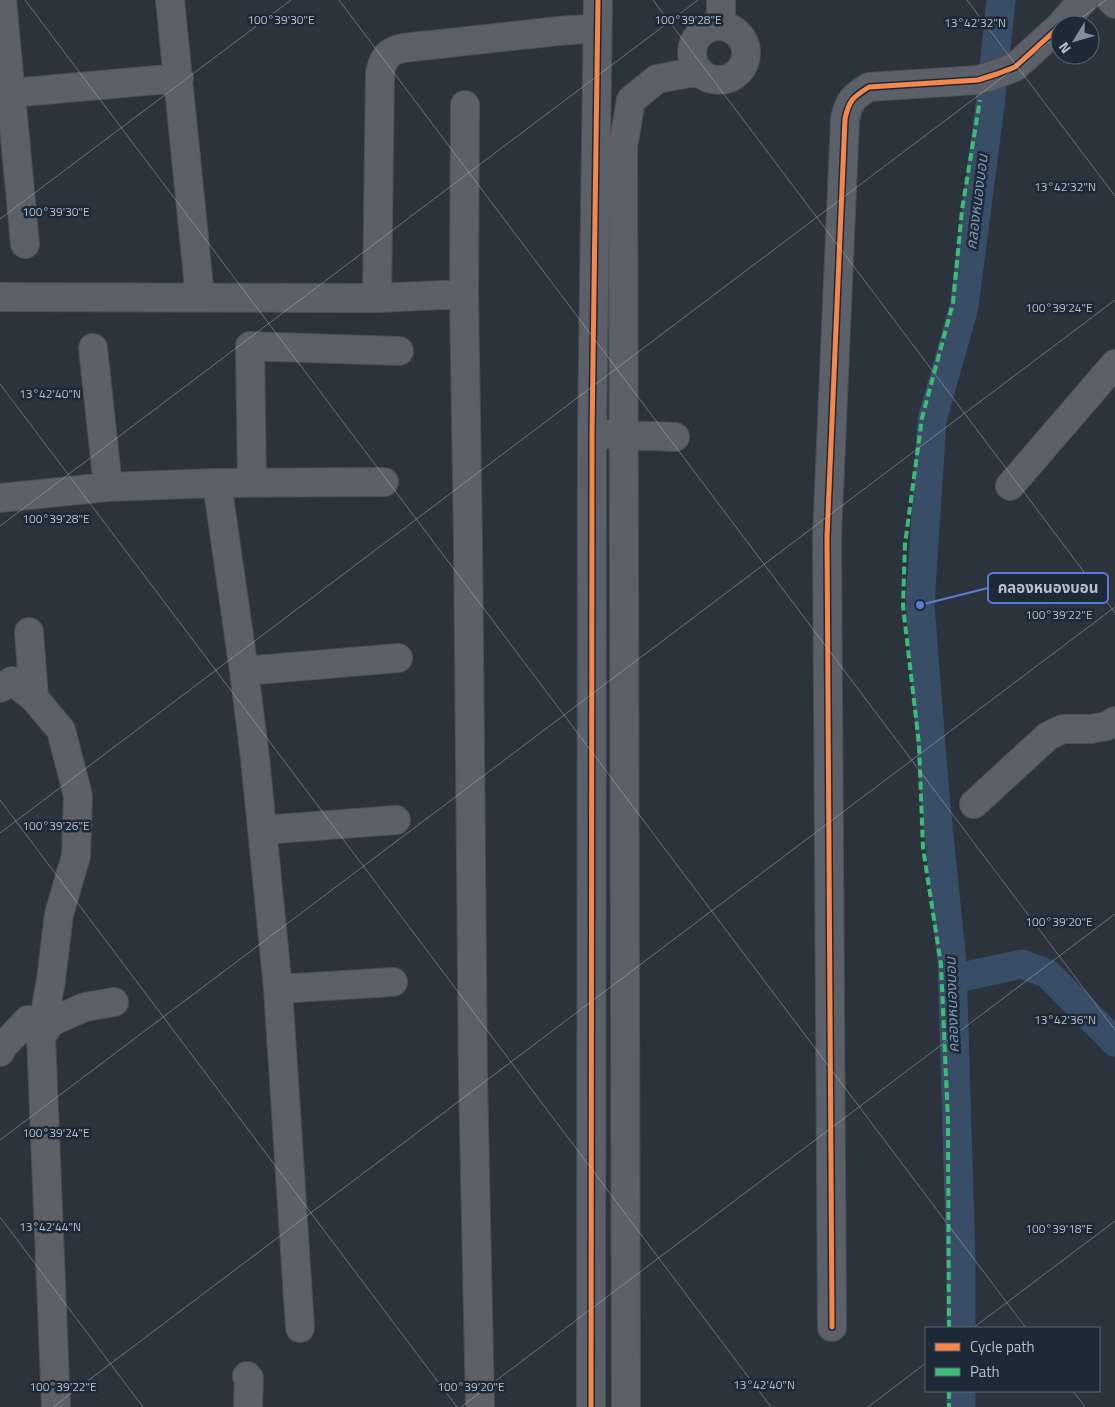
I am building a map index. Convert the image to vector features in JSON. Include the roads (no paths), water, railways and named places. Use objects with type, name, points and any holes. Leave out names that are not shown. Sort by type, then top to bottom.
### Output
[{"type":"street","points":[[2,0],[6,94],[25,244]]},
{"type":"street","points":[[170,0],[200,297]]},
{"type":"street","points":[[591,1407],[592,434],[598,0]]},
{"type":"street","points":[[1069,15],[1083,0]]},
{"type":"street","points":[[1111,0],[1115,4]]},
{"type":"street","points":[[721,13],[730,28],[742,39],[746,55],[744,63],[734,76],[725,79],[716,80],[707,77],[699,71],[694,64],[693,45],[697,37],[712,27],[721,13]]},
{"type":"street","points":[[377,298],[380,73],[387,55],[392,50],[403,48],[597,28]]},
{"type":"street","points":[[832,1327],[827,537],[845,119],[848,104],[856,95],[869,87],[978,80],[1015,67],[1050,34]]},
{"type":"street","points":[[626,1407],[623,147],[631,100],[657,79],[699,71]]},
{"type":"street","points":[[6,94],[179,78]]},
{"type":"street","points":[[465,105],[464,294],[473,1079],[480,1407]]},
{"type":"street","points":[[0,297],[377,298],[464,294]]},
{"type":"street","points":[[252,483],[250,346],[400,351]]},
{"type":"street","points":[[93,348],[108,487]]},
{"type":"street","points":[[1010,486],[1115,364]]},
{"type":"street","points":[[592,434],[675,437]]},
{"type":"street","points":[[0,498],[108,487],[217,483],[384,482]]},
{"type":"street","points":[[217,483],[244,671],[278,989],[300,1328]]},
{"type":"street","points":[[28,632],[34,698]]},
{"type":"street","points":[[244,671],[398,658]]},
{"type":"street","points":[[0,688],[12,681],[34,698],[61,730],[78,796],[76,856],[58,914],[51,980],[41,1036],[56,1407]]},
{"type":"street","points":[[974,804],[1048,736],[1063,729],[1090,729],[1107,726],[1115,721]]},
{"type":"street","points":[[262,830],[396,820]]},
{"type":"street","points":[[278,989],[393,982]]},
{"type":"street","points":[[41,1036],[51,1022],[84,1007],[114,1002]]},
{"type":"street","points":[[0,1052],[4,1044],[28,1020],[41,1036]]},
{"type":"street","points":[[248,1376],[248,1407]]},
{"type":"waterway","name":"คลองหนองบอน","points":[[961,1327],[961,1262],[952,963],[935,796],[920,605],[932,420],[964,307],[990,105],[1001,0]]},
{"type":"waterway","points":[[952,979],[1022,964],[1048,974],[1115,1042]]},
{"type":"waterway","name":"คลองหนองบอน","points":[[961,1392],[961,1407]]},
{"type":"place","name":"คลองหนองบอน","points":[[920,605]]}]
